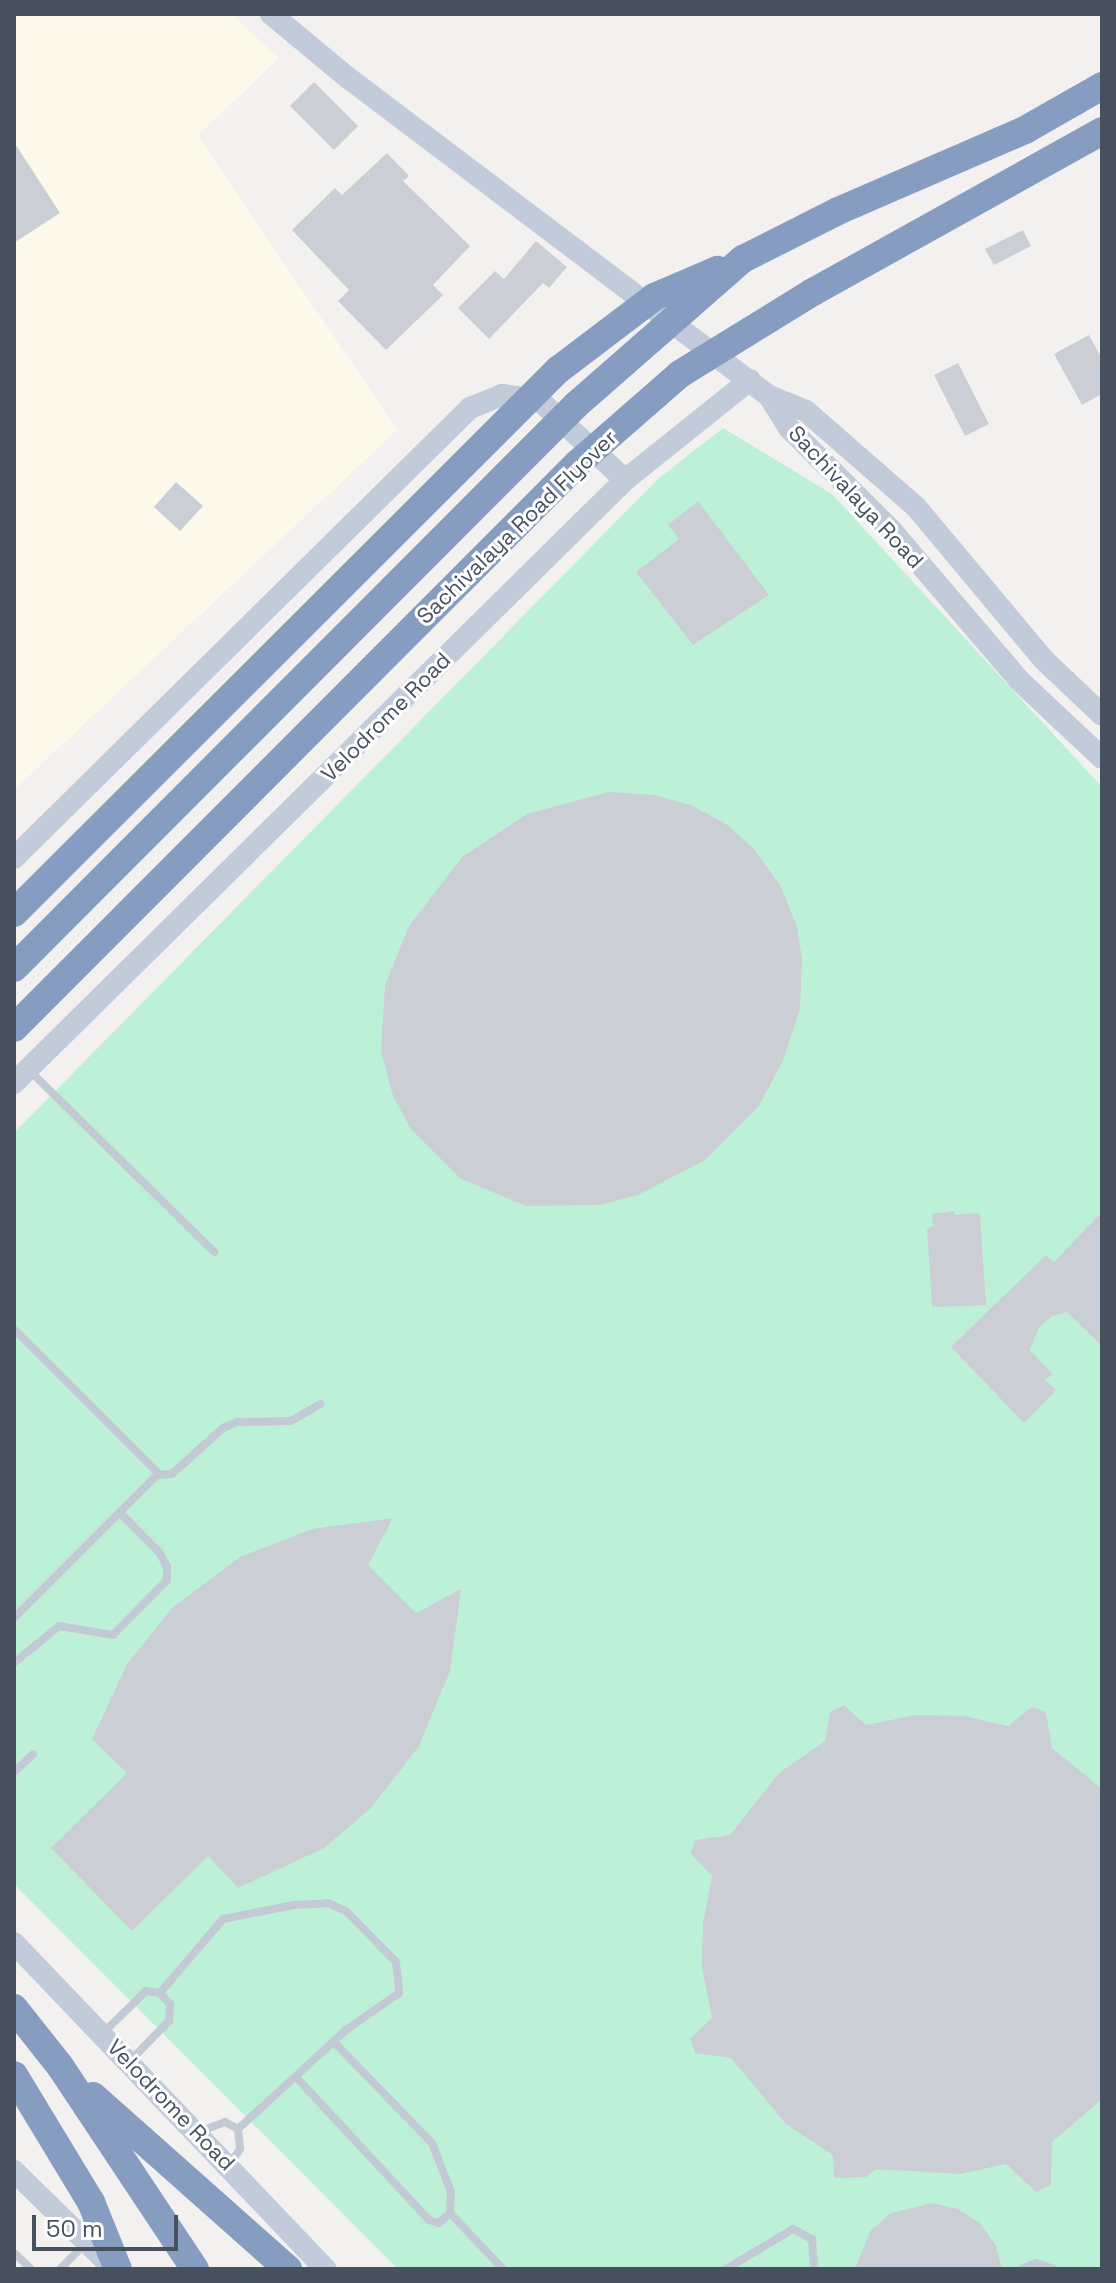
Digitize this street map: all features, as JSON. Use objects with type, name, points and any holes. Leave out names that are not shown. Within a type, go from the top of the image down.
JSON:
[{"type":"highway","name":"Sachivalaya Road Flyover","points":[[14,968],[576,405],[743,259],[838,211],[1025,130],[1102,86]]},
{"type":"highway","name":"Sachivalaya Road Flyover","points":[[14,1028],[578,463],[680,374],[813,292],[1102,131]]},
{"type":"highway","points":[[14,913],[558,370],[654,297],[743,259]]},
{"type":"highway","points":[[14,2008],[60,2066],[195,2269]]},
{"type":"highway","points":[[60,2066],[288,2269]]},
{"type":"highway","points":[[14,2075],[91,2202],[116,2269]]},
{"type":"street","points":[[271,14],[650,310],[769,396]]},
{"type":"street","name":"Velodrome Road","points":[[21,1076],[625,480],[750,380]]},
{"type":"street","points":[[14,858],[470,408],[502,395],[539,400],[625,480]]},
{"type":"street","name":"Sachivalaya Road","points":[[769,396],[806,411],[916,507],[1069,686],[1102,715]]},
{"type":"street","name":"Sachivalaya Road","points":[[769,396],[790,429],[891,530],[1047,708],[1102,758]]},
{"type":"street","points":[[1047,708],[1069,686]]},
{"type":"street","name":"Velodrome Road","points":[[14,1943],[326,2269]]},
{"type":"street","points":[[14,2171],[116,2269]]},
{"type":"lane","points":[[21,1076],[214,1252]]},
{"type":"lane","points":[[14,1329],[158,1474],[172,1474],[223,1428],[237,1422],[291,1421],[320,1404]]},
{"type":"lane","points":[[14,1618],[158,1474]]},
{"type":"lane","points":[[14,1663],[59,1626],[113,1635],[167,1580],[167,1567],[159,1552],[120,1513]]},
{"type":"lane","points":[[14,1772],[33,1754]]},
{"type":"lane","points":[[102,2034],[138,1995],[160,1993],[223,1919],[239,1912],[328,1903],[362,1923],[396,1962],[400,1977],[399,1993],[333,2041],[238,2129]]},
{"type":"lane","points":[[129,2062],[169,2021],[170,2004],[160,1993]]},
{"type":"lane","points":[[333,2041],[432,2143],[449,2182],[450,2213],[503,2269]]},
{"type":"lane","points":[[296,2077],[429,2220],[439,2223],[450,2213]]},
{"type":"lane","points":[[197,2132],[225,2122],[238,2129]]},
{"type":"lane","points":[[229,2166],[240,2149],[238,2129]]},
{"type":"lane","points":[[726,2269],[793,2229],[812,2239],[814,2269]]},
{"type":"lane","points":[[60,2269],[87,2242]]},
{"type":"lane","points":[[14,2253],[31,2269]]},
{"type":"lane","points":[[1022,2269],[1036,2263],[1053,2269]]},
{"type":"shaded area","points":[[14,14],[232,14],[278,58],[198,136],[397,430],[14,790]]},
{"type":"green space","points":[[723,428],[832,494],[1102,787],[1102,2269],[398,2269],[14,1884],[14,1133],[659,478]]},
{"type":"building","points":[[314,82],[358,126],[334,150],[290,106]]},
{"type":"building","points":[[14,142],[60,213],[14,243]]},
{"type":"building","points":[[387,153],[409,176],[403,181],[470,246],[433,285],[443,295],[386,350],[338,301],[349,290],[292,230],[335,188],[342,195]]},
{"type":"building","points":[[1023,230],[1031,246],[994,265],[985,249]]},
{"type":"building","points":[[536,241],[567,267],[549,288],[543,283],[489,339],[458,308],[495,271],[504,279]]},
{"type":"building","points":[[1089,335],[1102,359],[1102,394],[1082,405],[1054,354]]},
{"type":"building","points":[[958,363],[989,424],[965,436],[934,375]]},
{"type":"building","points":[[176,482],[203,506],[180,531],[154,507]]},
{"type":"building","points":[[698,501],[769,595],[693,645],[636,572],[679,539],[668,525]]},
{"type":"building","points":[[609,792],[654,795],[691,805],[726,824],[753,848],[780,885],[797,927],[802,959],[800,1009],[783,1061],[758,1107],[705,1160],[638,1195],[600,1205],[526,1206],[461,1179],[410,1128],[393,1096],[381,1052],[385,985],[409,926],[462,857],[527,814]]},
{"type":"building","points":[[954,1211],[955,1215],[980,1213],[986,1305],[932,1307],[927,1229],[933,1226],[932,1214]]},
{"type":"building","points":[[1102,1212],[1102,1346],[1067,1312],[1052,1316],[1039,1327],[1030,1350],[1052,1374],[1045,1380],[1056,1390],[1024,1423],[951,1347],[1046,1255],[1054,1262]]},
{"type":"building","points":[[393,1518],[368,1565],[416,1613],[461,1589],[450,1671],[419,1746],[371,1808],[324,1848],[238,1888],[208,1856],[132,1931],[51,1848],[127,1773],[92,1739],[127,1664],[173,1607],[240,1557],[312,1529]]},
{"type":"building","points":[[844,1705],[866,1725],[916,1715],[964,1716],[1008,1726],[1032,1707],[1046,1712],[1052,1748],[1102,1789],[1102,2099],[1052,2142],[1051,2185],[1036,2192],[1006,2164],[960,2174],[876,2169],[866,2177],[834,2178],[833,2155],[786,2124],[731,2058],[695,2053],[690,2039],[712,2018],[702,1968],[703,1923],[712,1876],[690,1853],[696,1840],[730,1835],[779,1773],[825,1741],[830,1712]]},
{"type":"building","points":[[932,2203],[958,2209],[980,2223],[996,2246],[1002,2269],[855,2269],[871,2230],[891,2213]]}]
